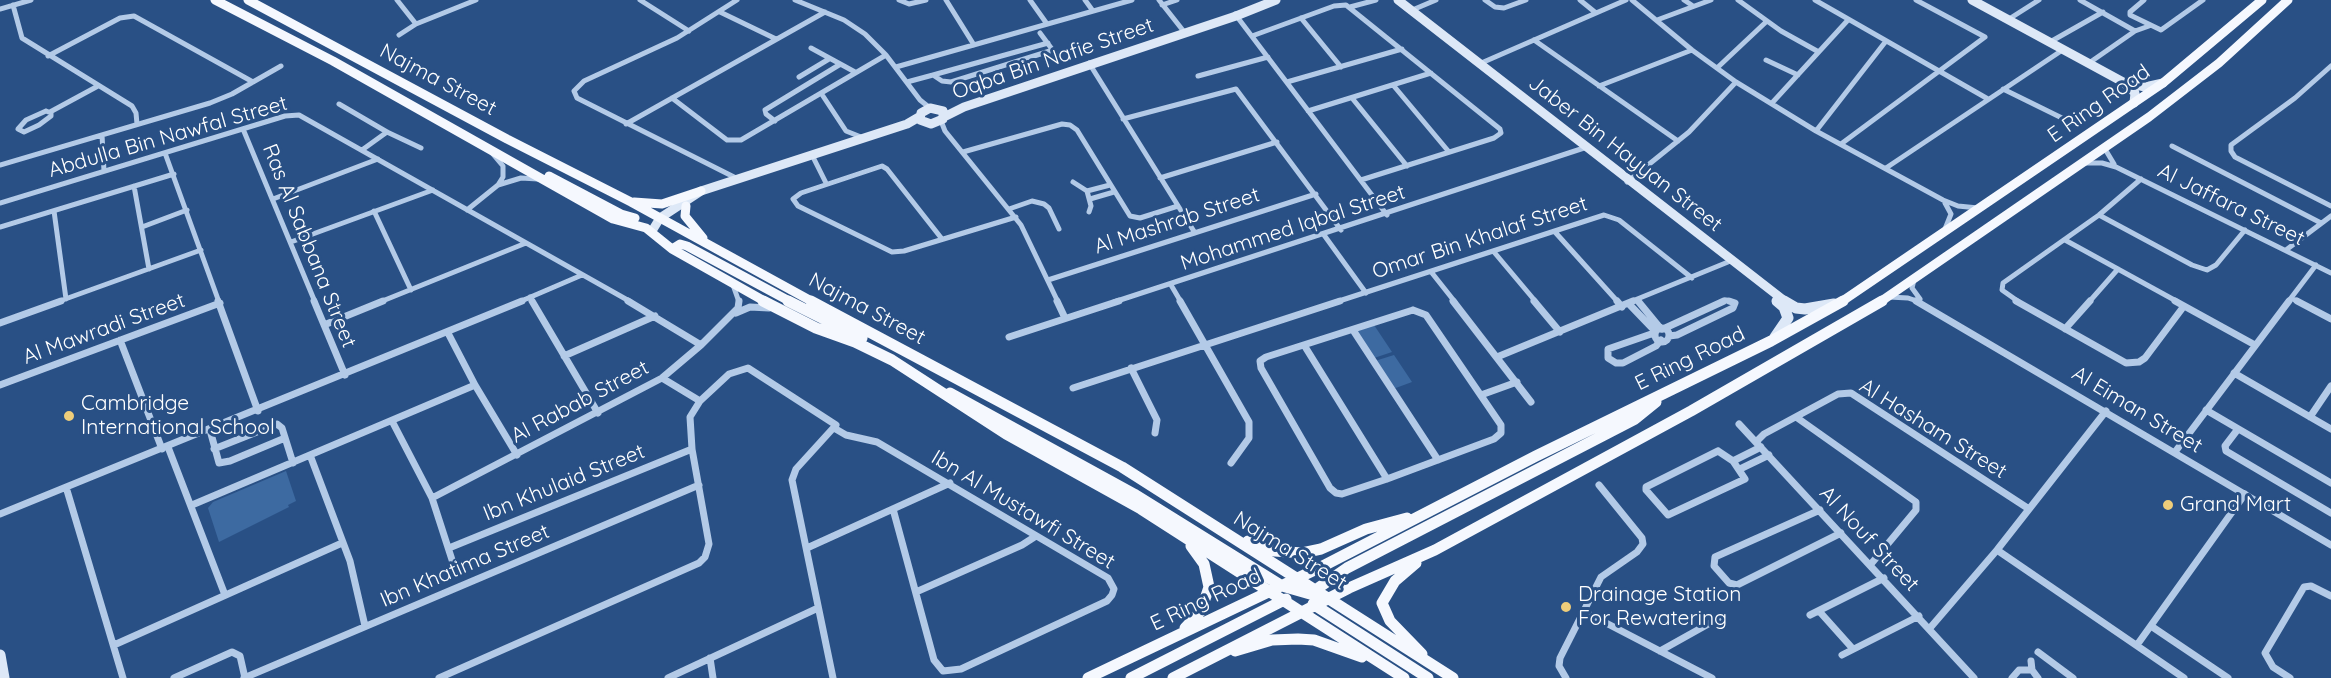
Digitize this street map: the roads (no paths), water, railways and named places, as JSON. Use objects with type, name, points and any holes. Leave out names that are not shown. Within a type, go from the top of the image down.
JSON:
[{"type":"main road","name":"Najma Street","points":[[215,0],[333,61],[613,219],[658,224],[712,247],[900,350],[1122,467],[1231,536],[1289,591],[1302,613],[1404,678]]},
{"type":"main road","name":"Najma Street","points":[[248,0],[507,139],[633,203],[658,224],[672,249],[816,328],[862,345],[934,386],[976,416],[1103,486],[1268,592],[1289,591],[1312,597],[1430,672],[1452,678]]},
{"type":"main road","name":"E Ring Road","points":[[1131,678],[1422,514],[1771,341],[1840,303],[2163,83],[2262,0]]},
{"type":"main road","name":"E Ring Road","points":[[1173,678],[1302,613],[1312,597],[1330,599],[1349,588],[1435,550],[1691,411],[1889,297],[2105,149],[2219,63],[2288,0]]},
{"type":"main road","points":[[471,140],[479,140],[621,214],[658,224]]},
{"type":"main road","points":[[580,193],[589,193],[624,211],[634,209],[633,203],[662,204],[701,191]]},
{"type":"main road","points":[[686,206],[684,209],[687,219],[712,247]]},
{"type":"main road","points":[[672,249],[680,244],[687,246],[760,287],[854,334],[900,350]]},
{"type":"main road","points":[[934,386],[971,402],[1134,494],[1289,591],[1312,597],[1347,568],[1626,424],[1670,391]]},
{"type":"main road","points":[[1231,536],[1275,551],[1302,553],[1328,547],[1376,525],[1422,514]]},
{"type":"main road","points":[[1181,632],[1201,610],[1209,587],[1204,564],[1185,539]]},
{"type":"main road","points":[[1430,672],[1390,621],[1382,603],[1385,594],[1401,575],[1435,550]]},
{"type":"main road","name":"E Ring Road","points":[[1088,678],[1268,592]]},
{"type":"main road","name":"Najma Street","points":[[1330,599],[1430,672]]},
{"type":"main road","points":[[1209,658],[1272,640],[1298,639],[1314,640],[1378,662]]},
{"type":"street","points":[[0,9],[31,0]]},
{"type":"street","points":[[397,0],[416,24]]},
{"type":"street","points":[[399,35],[416,24],[476,0]]},
{"type":"street","points":[[640,0],[690,31]]},
{"type":"street","points":[[737,0],[690,31],[584,81],[574,91],[577,98],[721,172],[739,178]]},
{"type":"street","points":[[798,0],[854,26],[886,55],[1016,217],[1065,318]]},
{"type":"street","points":[[899,0],[909,4],[926,0]]},
{"type":"street","points":[[946,0],[974,45]]},
{"type":"street","points":[[1030,0],[1047,24]]},
{"type":"street","points":[[1085,0],[1094,11]]},
{"type":"street","points":[[896,67],[1132,0]]},
{"type":"street","points":[[1159,0],[1184,31]]},
{"type":"street","points":[[1162,5],[1177,0]]},
{"type":"street","name":"Oqba Bin Nafie Street","points":[[1235,14],[1263,0]]},
{"type":"street","name":"Oqba Bin Nafie Street","points":[[658,224],[686,199],[717,185],[964,107],[1276,0]]},
{"type":"street","points":[[1252,36],[1338,5],[1350,7],[1376,0]]},
{"type":"street","name":"Jaber Bin Hayyan Street","points":[[1391,0],[1409,11],[1585,148],[1784,307],[1788,318],[1786,324],[1771,341]]},
{"type":"street","name":"Jaber Bin Hayyan Street","points":[[1398,0],[1409,11]]},
{"type":"street","points":[[1409,11],[1436,0]]},
{"type":"street","points":[[1485,0],[1495,7],[1504,8],[1526,0]]},
{"type":"street","points":[[1580,0],[1596,13]]},
{"type":"street","points":[[1477,64],[1626,0]]},
{"type":"street","points":[[1632,0],[1692,50],[1736,82],[1816,131],[1942,201],[1966,208],[1982,208]]},
{"type":"street","points":[[1684,0],[1693,6]]},
{"type":"street","points":[[1657,20],[1711,0]]},
{"type":"street","points":[[1738,0],[1767,21],[1818,51]]},
{"type":"street","points":[[1815,0],[1988,99]]},
{"type":"street","points":[[1840,144],[1985,37],[1916,0]]},
{"type":"street","points":[[1972,0],[2124,82],[2134,91],[2134,103]]},
{"type":"street","points":[[2009,19],[2039,0]]},
{"type":"street","points":[[2080,0],[2134,30],[2149,26]]},
{"type":"street","points":[[2144,0],[2129,13],[2149,26],[2166,29],[2203,0]]},
{"type":"street","points":[[13,5],[22,38],[132,106],[136,113],[137,124]]},
{"type":"street","points":[[1350,7],[1496,125],[1501,133],[1494,138],[1361,180]]},
{"type":"street","points":[[720,12],[776,39]]},
{"type":"street","points":[[627,124],[825,12]]},
{"type":"street","points":[[2050,42],[2103,12]]},
{"type":"street","points":[[1235,14],[1387,215]]},
{"type":"street","points":[[48,56],[120,18],[134,16],[253,82]]},
{"type":"street","points":[[1301,18],[1341,67]]},
{"type":"street","points":[[1772,103],[1848,20]]},
{"type":"street","points":[[1717,68],[1767,21]]},
{"type":"street","points":[[2089,63],[2134,30],[2141,22]]},
{"type":"street","points":[[1040,33],[1060,60]]},
{"type":"street","points":[[1534,40],[1678,141]]},
{"type":"street","points":[[1816,131],[1886,41]]},
{"type":"street","points":[[908,82],[1048,43]]},
{"type":"street","points":[[811,48],[855,72]]},
{"type":"street","points":[[1287,82],[1402,49]]},
{"type":"street","points":[[933,75],[942,81],[951,82],[1053,50]]},
{"type":"street","points":[[1599,87],[1692,50]]},
{"type":"street","points":[[1886,168],[2064,50]]},
{"type":"street","points":[[672,98],[727,140],[748,138],[886,55]]},
{"type":"street","points":[[1198,76],[1268,57]]},
{"type":"street","points":[[800,77],[829,59]]},
{"type":"street","points":[[1766,60],[1798,75]]},
{"type":"street","points":[[1090,63],[1195,233]]},
{"type":"street","points":[[775,121],[766,114],[765,110],[839,64]]},
{"type":"street","points":[[0,165],[210,103],[281,66]]},
{"type":"street","points":[[2331,66],[2295,98],[2231,145],[2231,151],[2235,157],[2331,206]]},
{"type":"street","points":[[1308,111],[1431,73]]},
{"type":"street","points":[[1628,182],[1678,141],[1736,82]]},
{"type":"street","points":[[2124,82],[2145,87],[2163,83]]},
{"type":"street","points":[[1393,85],[1449,152]]},
{"type":"street","points":[[50,112],[50,117],[35,128],[24,132],[18,129],[26,120],[43,112],[50,112],[98,86]]},
{"type":"street","points":[[1123,119],[1236,89],[1341,230]]},
{"type":"street","points":[[2001,90],[2064,119]]},
{"type":"street","points":[[821,93],[846,131],[865,138]]},
{"type":"street","points":[[1352,98],[1407,166]]},
{"type":"street","points":[[339,104],[387,132],[421,148]]},
{"type":"street","name":"Abdulla Bin Nawfal Street","points":[[0,203],[290,115],[299,115],[582,274],[701,345]]},
{"type":"street","name":"Oqba Bin Nafie Street","points":[[658,224],[716,190],[914,125],[933,116]]},
{"type":"street","points":[[963,152],[1062,124],[1070,125],[1077,130],[1126,213],[1134,218],[1178,206]]},
{"type":"street","name":"Ras Al Sabbana Street","points":[[243,129],[345,375]]},
{"type":"street","points":[[840,146],[845,139],[846,131]]},
{"type":"street","points":[[362,150],[387,132]]},
{"type":"street","points":[[102,135],[104,171]]},
{"type":"street","points":[[1160,178],[1277,142]]},
{"type":"street","points":[[2172,146],[2321,223]]},
{"type":"street","name":"Mohammed Iqbal Street","points":[[1009,337],[1387,215],[1585,148]]},
{"type":"street","points":[[2105,149],[2116,167]]},
{"type":"street","points":[[467,210],[498,185],[503,177],[504,170],[489,150]]},
{"type":"street","points":[[165,153],[258,411]]},
{"type":"street","points":[[273,199],[378,159]]},
{"type":"street","points":[[814,159],[826,183]]},
{"type":"street","name":"Al Jaffara Street","points":[[2083,163],[2095,162],[2116,167],[2331,273]]},
{"type":"street","points":[[942,240],[887,169],[882,166],[826,183],[796,195],[793,199],[795,203],[887,251],[898,252],[942,240],[1016,217]]},
{"type":"street","points":[[717,185],[721,172]]},
{"type":"street","points":[[0,227],[174,174]]},
{"type":"street","points":[[498,185],[521,178],[545,179]]},
{"type":"street","points":[[2141,179],[2099,215],[2001,286],[2011,298],[2118,360],[2134,363],[2145,358],[2184,306]]},
{"type":"street","points":[[1073,182],[1087,191],[1090,199],[1089,212]]},
{"type":"street","name":"Jaber Bin Hayyan Street","points":[[1628,182],[1790,305],[1805,309],[1840,303]]},
{"type":"street","points":[[1087,191],[1110,185]]},
{"type":"street","points":[[134,186],[149,268]]},
{"type":"street","points":[[291,242],[433,190]]},
{"type":"street","points":[[1090,199],[1114,192]]},
{"type":"street","name":"Al Mashrab Street","points":[[1048,280],[1316,194]]},
{"type":"street","points":[[1009,209],[1032,201],[1044,204],[1049,208],[1059,229]]},
{"type":"street","points":[[1942,201],[1951,214],[1942,235]]},
{"type":"street","points":[[142,227],[187,210]]},
{"type":"street","points":[[54,211],[66,299]]},
{"type":"street","points":[[374,212],[411,290]]},
{"type":"street","points":[[2099,215],[2192,266],[2207,270],[2216,265],[2245,230]]},
{"type":"street","points":[[2286,250],[2331,216]]},
{"type":"street","name":"Omar Bin Khalaf Street","points":[[1073,388],[1599,217],[1614,217],[1692,278]]},
{"type":"street","points":[[1556,232],[1622,308]]},
{"type":"street","name":"Omar Bin Khalaf Street","points":[[1324,235],[1366,293]]},
{"type":"street","points":[[2065,240],[2255,345]]},
{"type":"street","points":[[324,325],[526,243]]},
{"type":"street","points":[[0,323],[201,250]]},
{"type":"street","points":[[1494,252],[1560,332]]},
{"type":"street","points":[[1497,357],[1622,308],[1728,262]]},
{"type":"street","points":[[2175,452],[2316,265]]},
{"type":"street","points":[[2065,329],[2118,269]]},
{"type":"street","points":[[1432,273],[1531,402]]},
{"type":"street","points":[[0,514],[448,333],[582,274]]},
{"type":"street","points":[[1915,278],[1912,288],[1925,304]]},
{"type":"street","points":[[730,317],[740,302],[731,282]]},
{"type":"street","points":[[1171,285],[1250,428],[1249,438],[1231,463]]},
{"type":"street","points":[[530,297],[598,413]]},
{"type":"street","name":"Al Eiman Street","points":[[1889,297],[1908,298],[1925,304],[2331,545]]},
{"type":"street","points":[[2291,298],[2331,319]]},
{"type":"street","points":[[1729,299],[1735,303],[1733,308],[1677,335],[1670,336],[1623,363],[1616,363],[1608,357],[1608,349],[1658,330],[1724,300],[1729,299]]},
{"type":"street","points":[[1638,301],[1658,330],[1661,340]]},
{"type":"street","name":"Al Mawradi Street","points":[[0,385],[220,303]]},
{"type":"street","points":[[1629,304],[1658,330],[1670,336]]},
{"type":"street","name":"Al Rabab Street","points":[[432,498],[662,378],[730,317],[755,306],[780,309]]},
{"type":"street","points":[[1413,310],[1422,312],[1501,425],[1502,433],[1494,439],[1387,479],[1342,494],[1336,493],[1330,488],[1260,362],[1266,357],[1353,330],[1413,310]]},
{"type":"street","points":[[564,356],[655,316]]},
{"type":"street","points":[[1353,330],[1438,460]]},
{"type":"street","points":[[448,333],[475,385],[517,454]]},
{"type":"street","points":[[120,340],[165,448],[192,505],[225,595]]},
{"type":"street","points":[[1304,345],[1387,479]]},
{"type":"street","name":"Ibn Al Mustawfi Street","points":[[700,401],[729,374],[748,368],[836,425],[834,428],[846,435],[877,442],[950,483],[1108,578],[1114,589],[1107,601],[961,669],[943,670],[934,660],[916,592]]},
{"type":"street","points":[[1131,368],[1157,420],[1158,428],[1155,433]]},
{"type":"street","points":[[2234,373],[2331,429]]},
{"type":"street","points":[[439,678],[699,563],[708,551],[709,544],[692,449],[690,417],[700,401],[662,378]]},
{"type":"street","points":[[1481,395],[1517,382]]},
{"type":"street","points":[[192,505],[475,385]]},
{"type":"street","points":[[2310,417],[2331,386]]},
{"type":"street","name":"Al Hasham Street","points":[[1733,461],[1758,445],[1764,434],[1838,394],[1846,393],[1856,395],[2029,509]]},
{"type":"street","points":[[2206,410],[2331,483]]},
{"type":"street","points":[[1930,628],[1997,550],[2106,411]]},
{"type":"street","points":[[1796,417],[1916,502],[1916,510],[1871,564]]},
{"type":"street","points":[[392,421],[432,498],[454,566]]},
{"type":"street","name":"Al Nouf Street","points":[[1739,424],[1884,578],[1974,678]]},
{"type":"street","points":[[214,449],[273,425],[280,425],[293,463]]},
{"type":"street","points":[[833,678],[792,485],[793,474],[834,428]]},
{"type":"street","points":[[2238,429],[2224,446],[2226,451],[2331,513]]},
{"type":"street","points":[[210,430],[216,461],[224,463],[285,438]]},
{"type":"street","name":"Ibn Khulaid Street","points":[[449,548],[692,449]]},
{"type":"street","points":[[1718,451],[1733,461],[1745,480],[1668,515],[1645,488],[1718,451]]},
{"type":"street","points":[[309,455],[353,570],[365,626]]},
{"type":"street","points":[[1740,469],[1769,455]]},
{"type":"street","points":[[807,548],[950,483]]},
{"type":"street","name":"Ibn Khatima Street","points":[[245,678],[699,485]]},
{"type":"street","points":[[1566,678],[1560,670],[1559,662],[1583,611],[1605,573],[1637,552],[1643,544],[1642,538],[1599,485]]},
{"type":"street","points":[[66,487],[123,678]]},
{"type":"street","points":[[2137,645],[2245,494]]},
{"type":"street","points":[[893,509],[916,592],[1022,545],[1036,536]]},
{"type":"street","points":[[1820,510],[1715,557],[1714,566],[1729,583],[1737,585],[1841,533]]},
{"type":"street","points":[[114,645],[342,543]]},
{"type":"street","points":[[1997,550],[2184,678]]},
{"type":"street","points":[[1810,615],[1884,578]]},
{"type":"street","points":[[2290,678],[2273,667],[2265,653],[2304,587],[2311,586],[2331,596]]},
{"type":"street","points":[[668,678],[818,608]]},
{"type":"street","points":[[1583,611],[1712,678]]},
{"type":"street","points":[[1819,611],[1853,649]]},
{"type":"street","points":[[1842,655],[1919,616]]},
{"type":"street","points":[[1660,651],[1719,618]]},
{"type":"street","points":[[2151,626],[2228,678]]},
{"type":"street","points":[[174,678],[232,652],[240,656],[245,678]]},
{"type":"street","points":[[2038,652],[2073,678]]},
{"type":"street","points":[[0,655],[4,678]]},
{"type":"street","points":[[710,658],[712,678]]},
{"type":"street","points":[[2031,661],[2032,670],[2038,678]]},
{"type":"street","points":[[2012,678],[2019,670],[2032,670]]},
{"type":"place","name":"Cambridge International School","points":[[69,416]]},
{"type":"place","name":"Grand Mart","points":[[2168,505]]},
{"type":"place","name":"Drainage Station For Rewatering","points":[[1566,607]]}]
